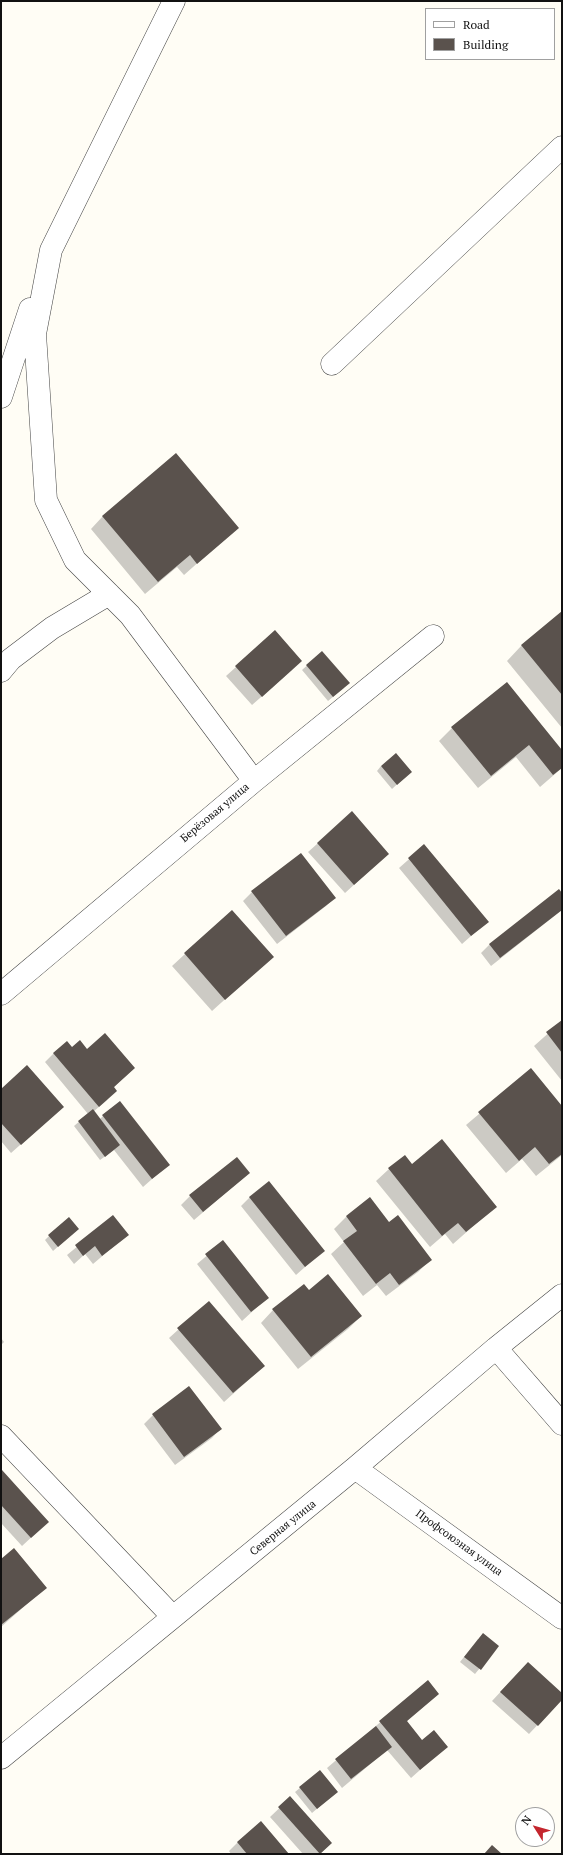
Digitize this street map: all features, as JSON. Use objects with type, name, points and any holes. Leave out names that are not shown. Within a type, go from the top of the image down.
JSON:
[{"type":"street","points":[[1,397],[18,341],[51,250],[174,1]]},
{"type":"street","points":[[332,364],[562,147]]},
{"type":"street","points":[[51,250],[35,334],[46,500],[76,560],[130,616],[254,781]]},
{"type":"street","points":[[1,671],[11,659],[52,628],[109,594]]},
{"type":"street","name":"Берёзовая улица","points":[[1,994],[254,781],[433,636]]},
{"type":"street","name":"Северная улица","points":[[1,1758],[355,1468],[496,1348],[562,1295]]},
{"type":"street","points":[[496,1348],[562,1424]]},
{"type":"street","points":[[1,1436],[173,1617]]},
{"type":"street","name":"Профсоюзная улица","points":[[355,1468],[562,1618]]},
{"type":"building","points":[[176,453],[239,528],[197,564],[190,555],[158,582],[102,516]]},
{"type":"building","points":[[562,611],[562,695],[521,645]]},
{"type":"building","points":[[275,630],[302,661],[262,697],[235,666]]},
{"type":"building","points":[[322,651],[350,683],[333,697],[306,665]]},
{"type":"building","points":[[507,682],[562,750],[562,768],[553,775],[529,745],[491,776],[451,727]]},
{"type":"building","points":[[396,753],[412,772],[397,785],[381,766]]},
{"type":"building","points":[[352,811],[389,854],[354,885],[317,843]]},
{"type":"building","points":[[424,844],[489,922],[471,936],[408,858]]},
{"type":"building","points":[[301,853],[336,898],[286,936],[251,891]]},
{"type":"building","points":[[559,889],[562,893],[562,910],[500,958],[489,944]]},
{"type":"building","points":[[232,910],[274,957],[225,1000],[184,953]]},
{"type":"building","points":[[562,1020],[562,1053],[546,1032]]},
{"type":"building","points":[[105,1033],[135,1068],[114,1087],[117,1091],[99,1107],[53,1053],[67,1041],[72,1047],[80,1040],[87,1049]]},
{"type":"building","points":[[27,1065],[64,1107],[21,1145],[1,1123],[1,1089]]},
{"type":"building","points":[[531,1068],[562,1106],[562,1154],[549,1164],[535,1147],[519,1161],[478,1112]]},
{"type":"building","points":[[120,1101],[170,1165],[152,1179],[102,1115]]},
{"type":"building","points":[[93,1109],[120,1145],[105,1157],[78,1121]]},
{"type":"building","points":[[442,1139],[497,1207],[466,1232],[458,1223],[442,1236],[388,1168],[405,1155],[412,1164]]},
{"type":"building","points":[[237,1157],[250,1173],[203,1212],[189,1195]]},
{"type":"building","points":[[269,1181],[325,1251],[305,1267],[249,1197]]},
{"type":"building","points":[[370,1197],[389,1222],[398,1215],[432,1260],[399,1285],[390,1273],[376,1284],[343,1241],[357,1231],[346,1216]]},
{"type":"building","points":[[113,1215],[129,1235],[102,1256],[95,1246],[83,1256],[75,1245]]},
{"type":"building","points":[[69,1217],[79,1229],[58,1247],[48,1235]]},
{"type":"building","points":[[223,1240],[269,1298],[251,1312],[205,1254]]},
{"type":"building","points":[[328,1274],[362,1316],[311,1357],[272,1309],[304,1284],[309,1290]]},
{"type":"building","points":[[209,1301],[265,1366],[233,1393],[177,1328]]},
{"type":"building","points":[[189,1386],[222,1429],[184,1457],[152,1414]]},
{"type":"building","points":[[2,1470],[49,1522],[31,1538],[1,1505]]},
{"type":"building","points":[[14,1548],[47,1588],[1,1625],[1,1559]]},
{"type":"building","points":[[483,1633],[499,1646],[481,1670],[464,1657]]},
{"type":"building","points":[[528,1662],[562,1693],[562,1700],[538,1726],[500,1692]]},
{"type":"building","points":[[428,1680],[439,1694],[407,1721],[422,1740],[434,1730],[448,1747],[420,1770],[379,1721]]},
{"type":"building","points":[[376,1726],[392,1747],[351,1779],[335,1759]]},
{"type":"building","points":[[320,1770],[338,1792],[317,1809],[299,1787]]},
{"type":"building","points":[[290,1796],[332,1843],[320,1854],[278,1807]]},
{"type":"building","points":[[261,1821],[289,1854],[247,1854],[237,1842]]},
{"type":"building","points":[[492,1845],[502,1854],[484,1854]]}]
